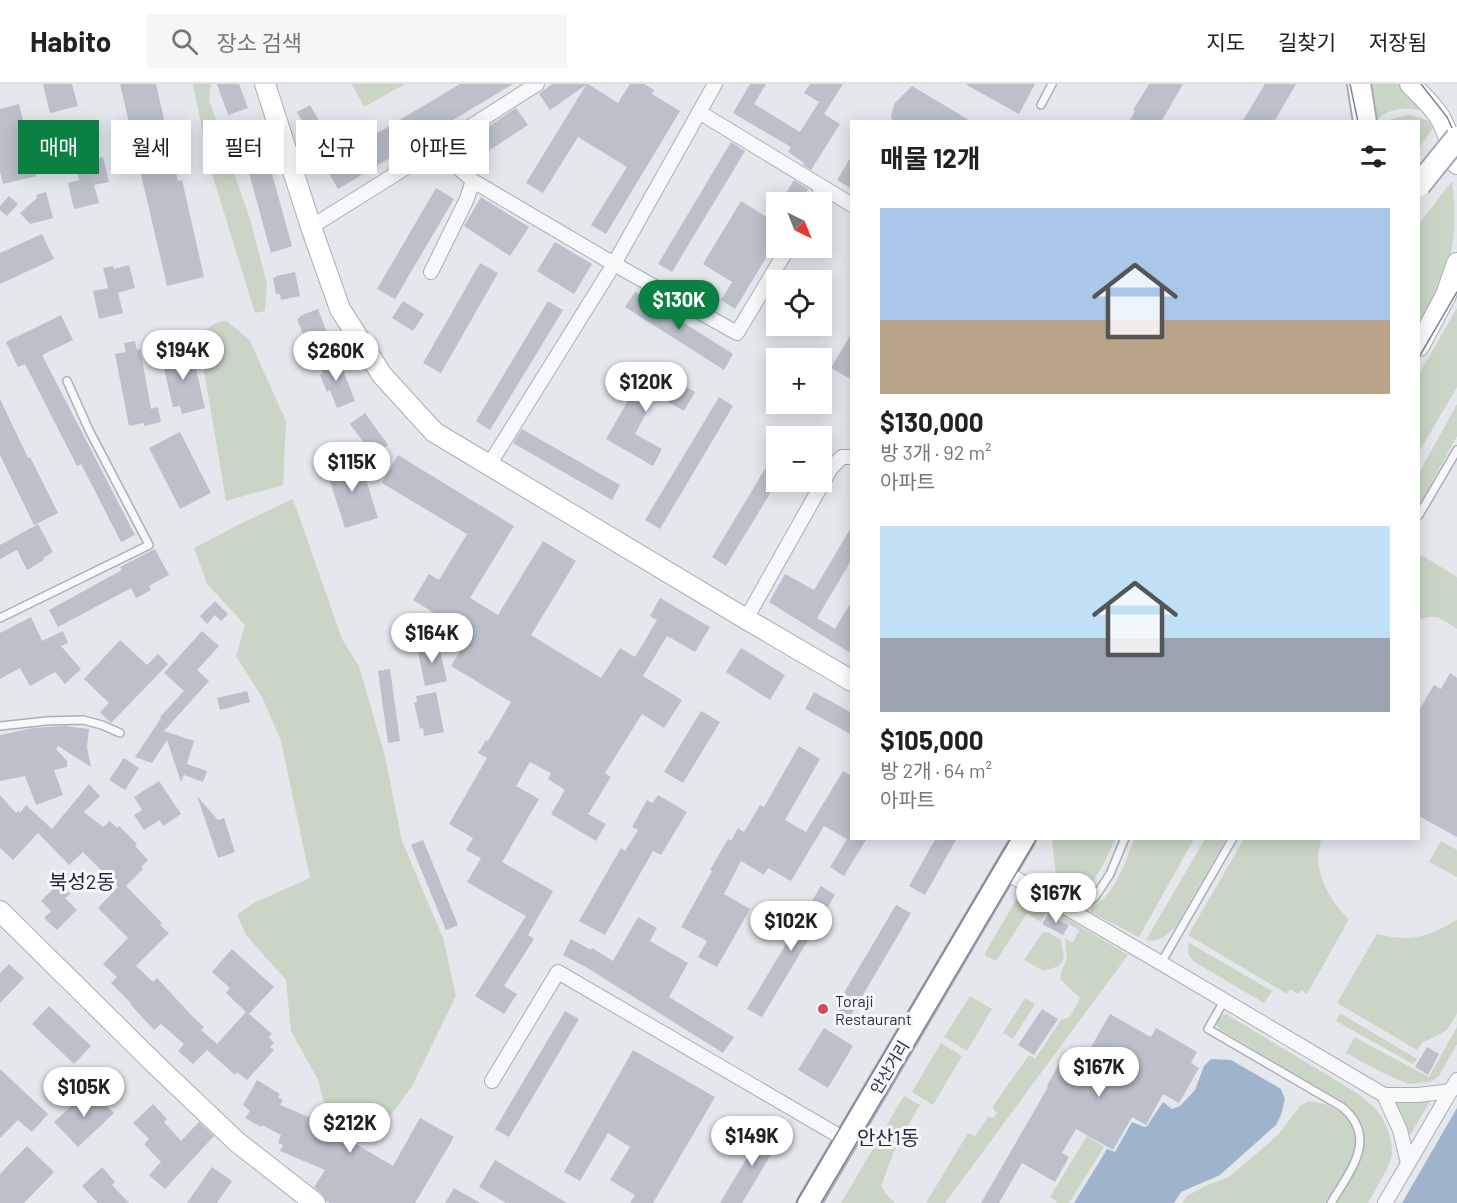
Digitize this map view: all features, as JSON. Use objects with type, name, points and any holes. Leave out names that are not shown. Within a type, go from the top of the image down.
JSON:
[{"type":"main road","points":[[1359,84],[1365,120]]},
{"type":"main road","points":[[1420,184],[1457,138]]},
{"type":"main road","name":"안산거리","points":[[809,1203],[1023,840]]},
{"type":"street","points":[[265,84],[310,227],[340,309],[382,375],[434,432],[850,680]]},
{"type":"street","points":[[481,120],[537,84]]},
{"type":"street","points":[[489,465],[614,264],[715,84]]},
{"type":"street","points":[[1410,84],[1438,115],[1446,130],[1457,164]]},
{"type":"street","points":[[699,112],[850,204]]},
{"type":"street","points":[[310,227],[395,174]]},
{"type":"street","points":[[466,174],[614,264],[737,333],[782,258]]},
{"type":"street","points":[[430,272],[466,201],[473,180]]},
{"type":"street","points":[[821,192],[823,188]]},
{"type":"street","points":[[1420,344],[1446,295],[1457,263]]},
{"type":"street","points":[[746,619],[831,468],[842,457],[850,457]]},
{"type":"street","points":[[1005,872],[1384,1095],[1418,1095],[1454,1085]]},
{"type":"street","points":[[0,911],[237,1142],[315,1203]]},
{"type":"street","points":[[492,1081],[558,972],[846,1140]]},
{"type":"street","points":[[1385,1203],[1454,1085]]},
{"type":"street","points":[[1384,1095],[1400,1130],[1408,1163]]},
{"type":"lane","points":[[1041,105],[1052,84]]},
{"type":"lane","points":[[0,618],[149,544],[89,430],[67,381]]},
{"type":"lane","points":[[1420,513],[1457,450]]},
{"type":"lane","points":[[0,726],[83,720],[120,733]]},
{"type":"lane","points":[[1074,913],[1095,897],[1110,874],[1124,840]]},
{"type":"lane","points":[[1161,963],[1232,840]]},
{"type":"lane","points":[[1224,1000],[1208,1029],[1350,1113],[1358,1129],[1360,1149],[1331,1203]]},
{"type":"green space","points":[[193,84],[211,84],[209,100],[216,120],[203,120],[203,134]]},
{"type":"green space","points":[[352,84],[405,84],[364,107]]},
{"type":"green space","points":[[1361,84],[1401,84],[1421,108],[1395,110],[1375,120]]},
{"type":"green space","points":[[1409,115],[1419,117],[1431,125],[1433,128],[1420,147],[1420,120],[1390,120]]},
{"type":"green space","points":[[212,174],[234,174],[250,219],[267,284],[265,311],[255,313]]},
{"type":"green space","points":[[1452,181],[1454,221],[1449,262],[1439,294],[1420,328],[1420,223]]},
{"type":"green space","points":[[1457,308],[1457,387],[1420,450],[1420,372]]},
{"type":"green space","points":[[226,321],[249,339],[286,421],[283,485],[226,501],[198,335],[216,323]]},
{"type":"green space","points":[[1457,404],[1457,436],[1420,504],[1420,471]]},
{"type":"green space","points":[[293,499],[342,639],[359,666],[385,756],[402,841],[443,938],[456,996],[412,1086],[384,1125],[358,1126],[327,1113],[318,1080],[291,1031],[286,980],[246,935],[237,915],[252,904],[310,878],[281,741],[263,699],[236,656],[245,625],[207,584],[194,548]]},
{"type":"green space","points":[[1420,555],[1457,577],[1457,629],[1434,617],[1420,620]]},
{"type":"green space","points":[[1052,840],[1115,840],[1094,879],[1075,898],[1060,891],[1057,884]]},
{"type":"green space","points":[[1134,840],[1193,840],[1139,937],[1090,912],[1092,907],[1100,902],[1113,887]]},
{"type":"green space","points":[[1204,840],[1225,840],[1176,926],[1159,939],[1146,940]]},
{"type":"green space","points":[[1243,840],[1321,841],[1318,856],[1323,882],[1332,899],[1349,919],[1307,994],[1301,990],[1298,994],[1290,989],[1287,994],[1188,935]]},
{"type":"green space","points":[[1441,841],[1457,850],[1457,877],[1429,862]]},
{"type":"green space","points":[[1020,893],[1056,913],[1055,916],[1046,912],[1041,922],[1027,913],[996,961],[984,955]]},
{"type":"green space","points":[[1062,915],[1128,955],[945,1203],[926,1203],[968,1133],[975,1136],[988,1117],[994,1117],[997,1113],[993,1106],[1029,1055],[1035,1059],[1061,1020],[1070,1017],[1080,998],[1060,979],[1067,959],[1065,938],[1073,943],[1079,930],[1060,919]]},
{"type":"green space","points":[[1456,920],[1457,1013],[1447,1030],[1422,1043],[1417,1050],[1337,1003],[1377,934],[1399,938],[1418,937],[1436,931]]},
{"type":"green space","points":[[1043,932],[1061,940],[1064,958],[1059,966],[1044,971],[1024,960]]},
{"type":"green space","points":[[1189,943],[1272,991],[1264,1003],[1193,961],[1188,954]]},
{"type":"green space","points":[[970,996],[992,1009],[967,1051],[944,1037]]},
{"type":"green space","points":[[1025,998],[1035,1004],[1013,1039],[1003,1033]]},
{"type":"green space","points":[[1340,1013],[1417,1059],[1413,1064],[1336,1021]]},
{"type":"green space","points":[[1226,1014],[1357,1093],[1379,1114],[1387,1126],[1392,1153],[1385,1172],[1368,1203],[1336,1203],[1358,1165],[1362,1153],[1364,1141],[1356,1116],[1345,1103],[1219,1029],[1216,1024]]},
{"type":"green space","points":[[1457,1027],[1457,1044],[1439,1076],[1430,1082],[1408,1084],[1346,1053],[1354,1037],[1429,1077]]},
{"type":"green space","points":[[941,1043],[962,1056],[933,1105],[912,1092]]},
{"type":"green space","points":[[904,1096],[920,1105],[897,1144],[881,1186],[895,1203],[841,1203]]},
{"type":"green space","points":[[1398,1100],[1426,1100],[1429,1103],[1411,1134],[1407,1133],[1394,1105]]},
{"type":"green space","points":[[1309,1101],[1325,1104],[1347,1116],[1357,1136],[1353,1158],[1327,1203],[1182,1203],[1187,1196],[1205,1186],[1229,1177],[1278,1135],[1300,1106]]},
{"type":"green space","points":[[1087,1136],[1104,1147],[1069,1203],[1056,1203],[1057,1201],[1050,1197]]},
{"type":"water","points":[[1211,1059],[1231,1060],[1281,1089],[1285,1099],[1276,1125],[1220,1175],[1181,1192],[1174,1203],[1074,1203],[1107,1149],[1115,1152],[1132,1122],[1147,1126],[1163,1102],[1172,1109],[1180,1106],[1195,1090],[1204,1066]]},
{"type":"water","points":[[1457,1108],[1457,1203],[1402,1203]]},
{"type":"building","points":[[43,84],[72,84],[78,106],[50,113]]},
{"type":"building","points":[[120,84],[156,84],[164,120],[128,120]]},
{"type":"building","points":[[217,84],[239,84],[248,108],[228,115]]},
{"type":"building","points":[[460,84],[513,84],[453,120],[400,120]]},
{"type":"building","points":[[552,84],[588,84],[618,103],[630,84],[644,84],[654,90],[652,94],[680,111],[606,234],[591,225],[627,167],[578,137],[543,193],[526,183],[586,85],[550,110],[539,94]]},
{"type":"building","points":[[750,84],[766,84],[754,104],[800,132],[819,102],[804,93],[810,84],[843,84],[824,114],[840,124],[811,170],[788,152],[791,147],[733,113]]},
{"type":"building","points":[[965,84],[1035,84],[1019,114]]},
{"type":"building","points":[[1149,84],[1183,84],[1162,120],[1130,120],[1135,111],[1133,110]]},
{"type":"building","points":[[1265,84],[1296,84],[1275,120],[1243,120]]},
{"type":"building","points":[[912,86],[969,120],[892,120],[895,103]]},
{"type":"building","points":[[19,104],[23,120],[18,120],[18,174],[36,174],[36,176],[3,184],[0,172],[0,109]]},
{"type":"building","points":[[310,105],[319,120],[301,120],[297,112]]},
{"type":"building","points":[[516,108],[528,125],[489,150],[489,126]]},
{"type":"building","points":[[389,126],[389,158],[377,166],[377,133]]},
{"type":"building","points":[[731,142],[745,151],[672,272],[658,264]]},
{"type":"building","points":[[103,157],[109,182],[94,185],[99,203],[74,209],[68,183],[79,180],[78,174],[99,174],[99,158]]},
{"type":"building","points":[[850,158],[850,188],[837,180]]},
{"type":"building","points":[[141,174],[176,174],[178,181],[182,180],[204,277],[167,286]]},
{"type":"building","points":[[249,174],[272,174],[292,246],[271,253]]},
{"type":"building","points":[[329,174],[363,174],[338,189]]},
{"type":"building","points":[[794,180],[808,189],[806,192],[786,192]]},
{"type":"building","points":[[436,188],[454,199],[395,299],[377,289]]},
{"type":"building","points":[[46,192],[53,218],[30,224],[20,213],[37,198],[36,195]]},
{"type":"building","points":[[9,196],[18,204],[7,216],[0,210],[0,206]]},
{"type":"building","points":[[481,197],[529,227],[510,256],[464,226]]},
{"type":"building","points":[[741,201],[766,217],[766,258],[735,309],[721,300],[732,282],[703,264]]},
{"type":"building","points":[[42,234],[54,259],[0,284],[0,253]]},
{"type":"building","points":[[555,242],[592,264],[574,294],[537,271]]},
{"type":"building","points":[[480,263],[498,273],[441,373],[423,363]]},
{"type":"building","points":[[129,265],[135,288],[118,293],[123,313],[99,319],[93,291],[108,288],[103,268],[113,266],[114,269]]},
{"type":"building","points":[[295,272],[300,296],[281,300],[280,294],[276,294],[273,278]]},
{"type":"building","points":[[635,292],[733,354],[724,370],[625,307]]},
{"type":"building","points":[[403,301],[424,314],[413,331],[392,318]]},
{"type":"building","points":[[548,301],[563,310],[490,430],[476,421]]},
{"type":"building","points":[[318,309],[327,333],[309,340],[306,333],[303,334],[297,319]]},
{"type":"building","points":[[61,315],[73,340],[42,355],[135,535],[121,542],[81,464],[77,466],[25,364],[18,367],[6,342]]},
{"type":"building","points":[[850,335],[850,379],[832,369],[832,366]]},
{"type":"building","points":[[135,341],[137,350],[140,349],[151,409],[158,407],[161,422],[144,426],[144,423],[129,426],[115,354],[126,352],[124,343]]},
{"type":"building","points":[[191,347],[205,408],[182,414],[180,406],[173,407],[162,360],[169,358],[168,352]]},
{"type":"building","points":[[337,355],[355,401],[337,408],[330,390],[327,392],[320,375],[323,373],[319,362]]},
{"type":"building","points":[[648,366],[695,392],[684,411],[656,395],[635,434],[662,449],[653,466],[606,439]]},
{"type":"building","points":[[719,397],[733,406],[660,529],[645,520]]},
{"type":"building","points":[[0,399],[58,513],[34,525],[0,455]]},
{"type":"building","points":[[365,413],[388,445],[373,455],[350,424]]},
{"type":"building","points":[[522,429],[620,485],[612,500],[513,443]]},
{"type":"building","points":[[180,432],[211,493],[180,509],[149,448]]},
{"type":"building","points":[[398,455],[514,526],[470,598],[498,615],[543,541],[576,561],[531,635],[601,678],[620,648],[635,657],[657,620],[650,616],[660,598],[710,627],[695,652],[667,636],[643,676],[682,700],[664,728],[642,714],[605,773],[611,777],[588,814],[606,824],[596,841],[551,814],[565,790],[548,779],[551,773],[530,762],[516,786],[539,799],[502,862],[553,891],[528,935],[534,939],[504,986],[517,994],[504,1014],[475,996],[526,916],[467,882],[481,858],[466,850],[473,838],[449,824],[487,758],[478,753],[486,740],[488,741],[511,702],[451,666],[470,635],[413,600],[429,574],[439,580],[467,534],[382,483]]},
{"type":"building","points":[[359,458],[378,518],[345,528],[326,469]]},
{"type":"building","points":[[766,467],[766,492],[771,492],[726,566],[712,557]]},
{"type":"building","points":[[38,524],[53,552],[27,570],[17,550],[0,559],[0,545]]},
{"type":"building","points":[[850,529],[850,562],[817,618],[835,629],[850,603],[850,653],[769,602],[785,574],[814,590]]},
{"type":"building","points":[[155,549],[169,575],[149,586],[151,590],[136,598],[131,588],[58,627],[49,610],[122,570],[120,567]]},
{"type":"building","points":[[215,601],[228,614],[221,621],[215,615],[207,624],[200,616]]},
{"type":"building","points":[[31,617],[42,641],[63,631],[68,643],[61,646],[81,669],[65,684],[55,672],[30,686],[20,668],[0,679],[0,633]]},
{"type":"building","points":[[202,631],[219,646],[197,670],[209,681],[164,731],[194,741],[187,764],[207,771],[203,782],[184,775],[181,782],[167,740],[152,763],[135,757],[160,717],[184,691],[164,673]]},
{"type":"building","points":[[120,640],[147,665],[158,654],[168,664],[111,723],[100,712],[109,703],[84,679]]},
{"type":"building","points":[[438,642],[447,681],[425,686],[418,652],[421,651],[420,646]]},
{"type":"building","points":[[741,648],[785,675],[770,700],[726,672]]},
{"type":"building","points":[[390,669],[400,741],[388,743],[378,671]]},
{"type":"building","points":[[1450,673],[1457,678],[1457,837],[1420,817],[1420,708],[1434,685],[1441,689]]},
{"type":"building","points":[[247,691],[250,702],[220,710],[217,698]]},
{"type":"building","points":[[436,692],[444,732],[424,736],[414,703],[417,702],[416,696]]},
{"type":"building","points":[[814,692],[850,712],[850,734],[805,709]]},
{"type":"building","points":[[701,711],[720,722],[683,783],[664,772]]},
{"type":"building","points":[[65,726],[89,729],[87,747],[91,767],[58,746],[56,749],[67,761],[67,767],[54,770],[63,795],[36,805],[25,776],[0,781],[0,735],[33,728]]},
{"type":"building","points":[[799,746],[820,759],[785,820],[806,832],[843,771],[850,775],[850,840],[866,840],[844,876],[830,867],[847,839],[824,826],[791,881],[768,868],[764,875],[741,861],[724,894],[750,909],[717,967],[698,957],[707,941],[681,927],[728,839],[731,841],[738,828],[744,832],[760,805],[764,807]]},
{"type":"building","points":[[124,758],[139,768],[125,790],[109,780]]},
{"type":"building","points":[[159,781],[181,814],[163,826],[160,820],[144,830],[134,815],[142,810],[134,797]]},
{"type":"building","points":[[89,784],[100,796],[84,812],[103,827],[110,821],[117,828],[119,826],[137,844],[135,846],[148,860],[141,867],[143,869],[126,886],[169,933],[136,966],[153,982],[157,978],[204,1027],[201,1030],[217,1044],[246,1012],[226,993],[230,988],[212,972],[232,949],[274,987],[249,1014],[272,1034],[269,1037],[274,1043],[270,1047],[274,1050],[247,1080],[237,1072],[235,1075],[207,1050],[193,1064],[178,1051],[184,1044],[161,1024],[154,1030],[111,983],[117,977],[103,964],[128,938],[98,908],[118,887],[83,852],[69,865],[38,833],[13,860],[0,848],[0,795],[16,813],[18,811],[20,813],[26,805],[52,829]]},
{"type":"building","points":[[658,795],[687,812],[661,855],[653,851],[605,935],[579,921],[621,848],[625,851],[638,830],[632,827],[647,800],[653,803]]},
{"type":"building","points":[[197,796],[218,820],[224,818],[235,852],[218,858]]},
{"type":"building","points":[[423,840],[458,925],[446,930],[411,845]]},
{"type":"building","points":[[935,840],[956,840],[925,895],[909,886]]},
{"type":"building","points":[[59,883],[70,894],[65,898],[77,910],[57,930],[44,918],[51,911],[41,901]]},
{"type":"building","points":[[821,886],[835,895],[762,1017],[747,1009]]},
{"type":"building","points":[[896,905],[911,913],[850,1017],[835,1008]]},
{"type":"building","points":[[1048,914],[1069,925],[1063,935],[1042,924]]},
{"type":"building","points":[[638,917],[657,928],[650,941],[688,963],[669,997],[734,1037],[723,1053],[563,955],[571,939],[613,961]]},
{"type":"building","points":[[9,964],[24,978],[0,1003],[0,973]]},
{"type":"building","points":[[49,1006],[91,1046],[74,1064],[32,1024]]},
{"type":"building","points":[[1042,1009],[1058,1019],[1034,1055],[1018,1045]]},
{"type":"building","points":[[565,1011],[579,1019],[509,1137],[495,1129]]},
{"type":"building","points":[[1110,1014],[1151,1037],[1156,1028],[1197,1052],[1191,1063],[1199,1068],[1179,1103],[1163,1094],[1146,1125],[1132,1117],[1113,1150],[1076,1129],[1062,1153],[1069,1157],[1055,1182],[1022,1163],[999,1203],[981,1203],[1059,1064],[1076,1073]]},
{"type":"building","points":[[824,1028],[853,1046],[828,1088],[798,1070]]},
{"type":"building","points":[[1427,1047],[1439,1054],[1428,1075],[1415,1067]]},
{"type":"building","points":[[633,1050],[715,1097],[653,1203],[630,1203],[635,1195],[610,1180],[630,1147],[608,1133],[580,1181],[564,1172]]},
{"type":"building","points":[[0,1069],[48,1114],[32,1132],[18,1120],[0,1138]]},
{"type":"building","points":[[257,1080],[280,1094],[278,1097],[283,1100],[280,1105],[338,1129],[337,1133],[393,1166],[420,1118],[454,1137],[415,1203],[330,1203],[314,1187],[325,1170],[280,1151],[283,1145],[278,1143],[281,1135],[245,1118],[250,1111],[243,1105]]},
{"type":"building","points":[[91,1090],[114,1113],[78,1147],[54,1122]]},
{"type":"building","points":[[153,1104],[167,1119],[164,1122],[181,1141],[199,1122],[214,1136],[165,1189],[149,1175],[161,1162],[144,1144],[149,1139],[133,1123]]},
{"type":"building","points":[[766,1126],[782,1136],[742,1203],[720,1203]]},
{"type":"building","points":[[27,1146],[54,1172],[24,1203],[0,1203],[0,1174]]},
{"type":"building","points":[[495,1160],[567,1203],[506,1203],[479,1187]]},
{"type":"building","points":[[102,1167],[115,1182],[112,1185],[129,1203],[98,1203],[82,1186]]},
{"type":"building","points":[[212,1167],[232,1181],[217,1203],[187,1203]]},
{"type":"building","points":[[454,1188],[480,1203],[445,1203]]},
{"type":"tram line","points":[[1350,84],[1358,120]]},
{"type":"tram line","points":[[1421,84],[1447,117],[1457,139]]},
{"type":"tram line","points":[[1420,355],[1457,292]]},
{"type":"tram line","points":[[796,1203],[1010,840]]},
{"type":"tram line","points":[[821,1203],[1036,840]]},
{"type":"place","name":"Toraji Restaurant","points":[[823,1009]]},
{"type":"district","name":"북성2동","points":[[82,881]]},
{"type":"district","name":"안산1동","points":[[888,1137]]}]
